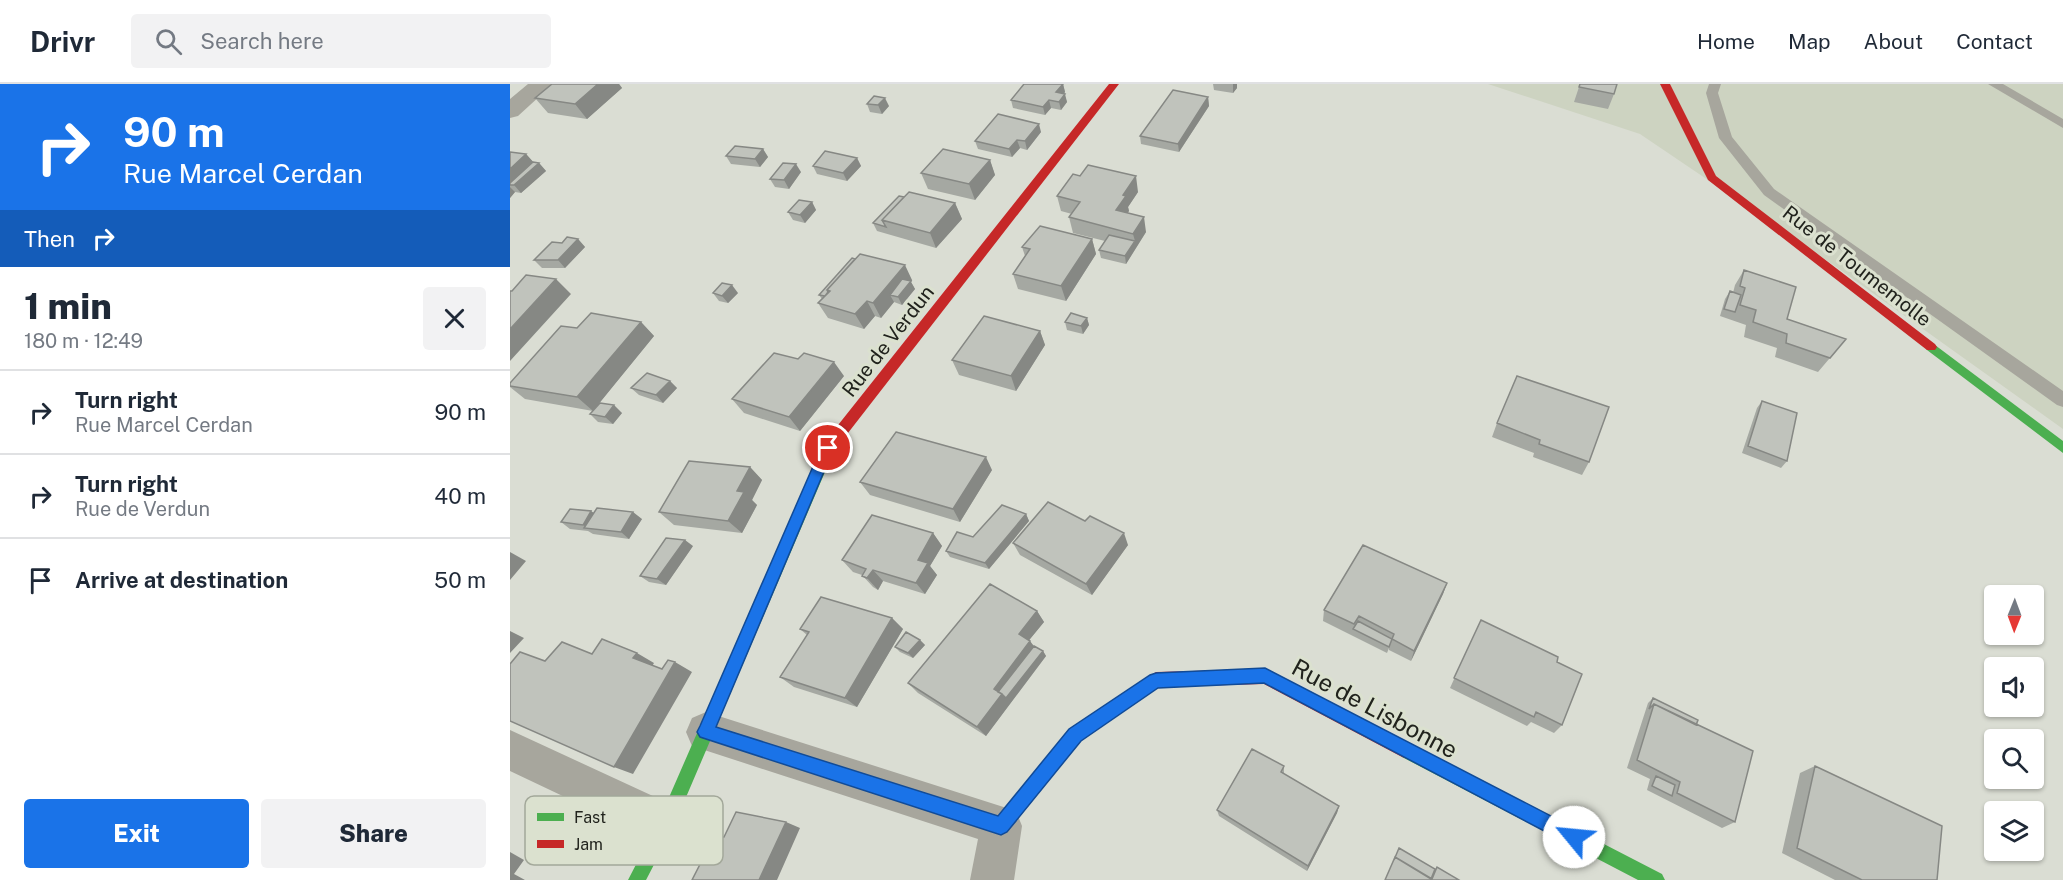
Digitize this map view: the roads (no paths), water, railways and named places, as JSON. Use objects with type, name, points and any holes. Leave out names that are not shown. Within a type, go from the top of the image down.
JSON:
[{"type":"street","points":[[510,111],[542,84]]},
{"type":"street","name":"Rue de Verdun","points":[[678,796],[828,448],[1114,84]]},
{"type":"street","name":"Rue de Toumemolle","points":[[1665,84],[1712,178],[2063,448]]},
{"type":"street","name":"Rue de Lisbonne","points":[[1001,826],[1075,735],[1156,680],[1265,676],[1656,880]]},
{"type":"street","points":[[706,732],[1001,826],[992,880]]},
{"type":"street","points":[[510,750],[607,796]]},
{"type":"street","name":"Rue de Verdun","points":[[637,880],[645,865]]},
{"type":"lane","points":[[1715,84],[1712,93],[1726,138],[1769,192],[2063,400]]},
{"type":"lane","points":[[1994,84],[2063,124]]}]
